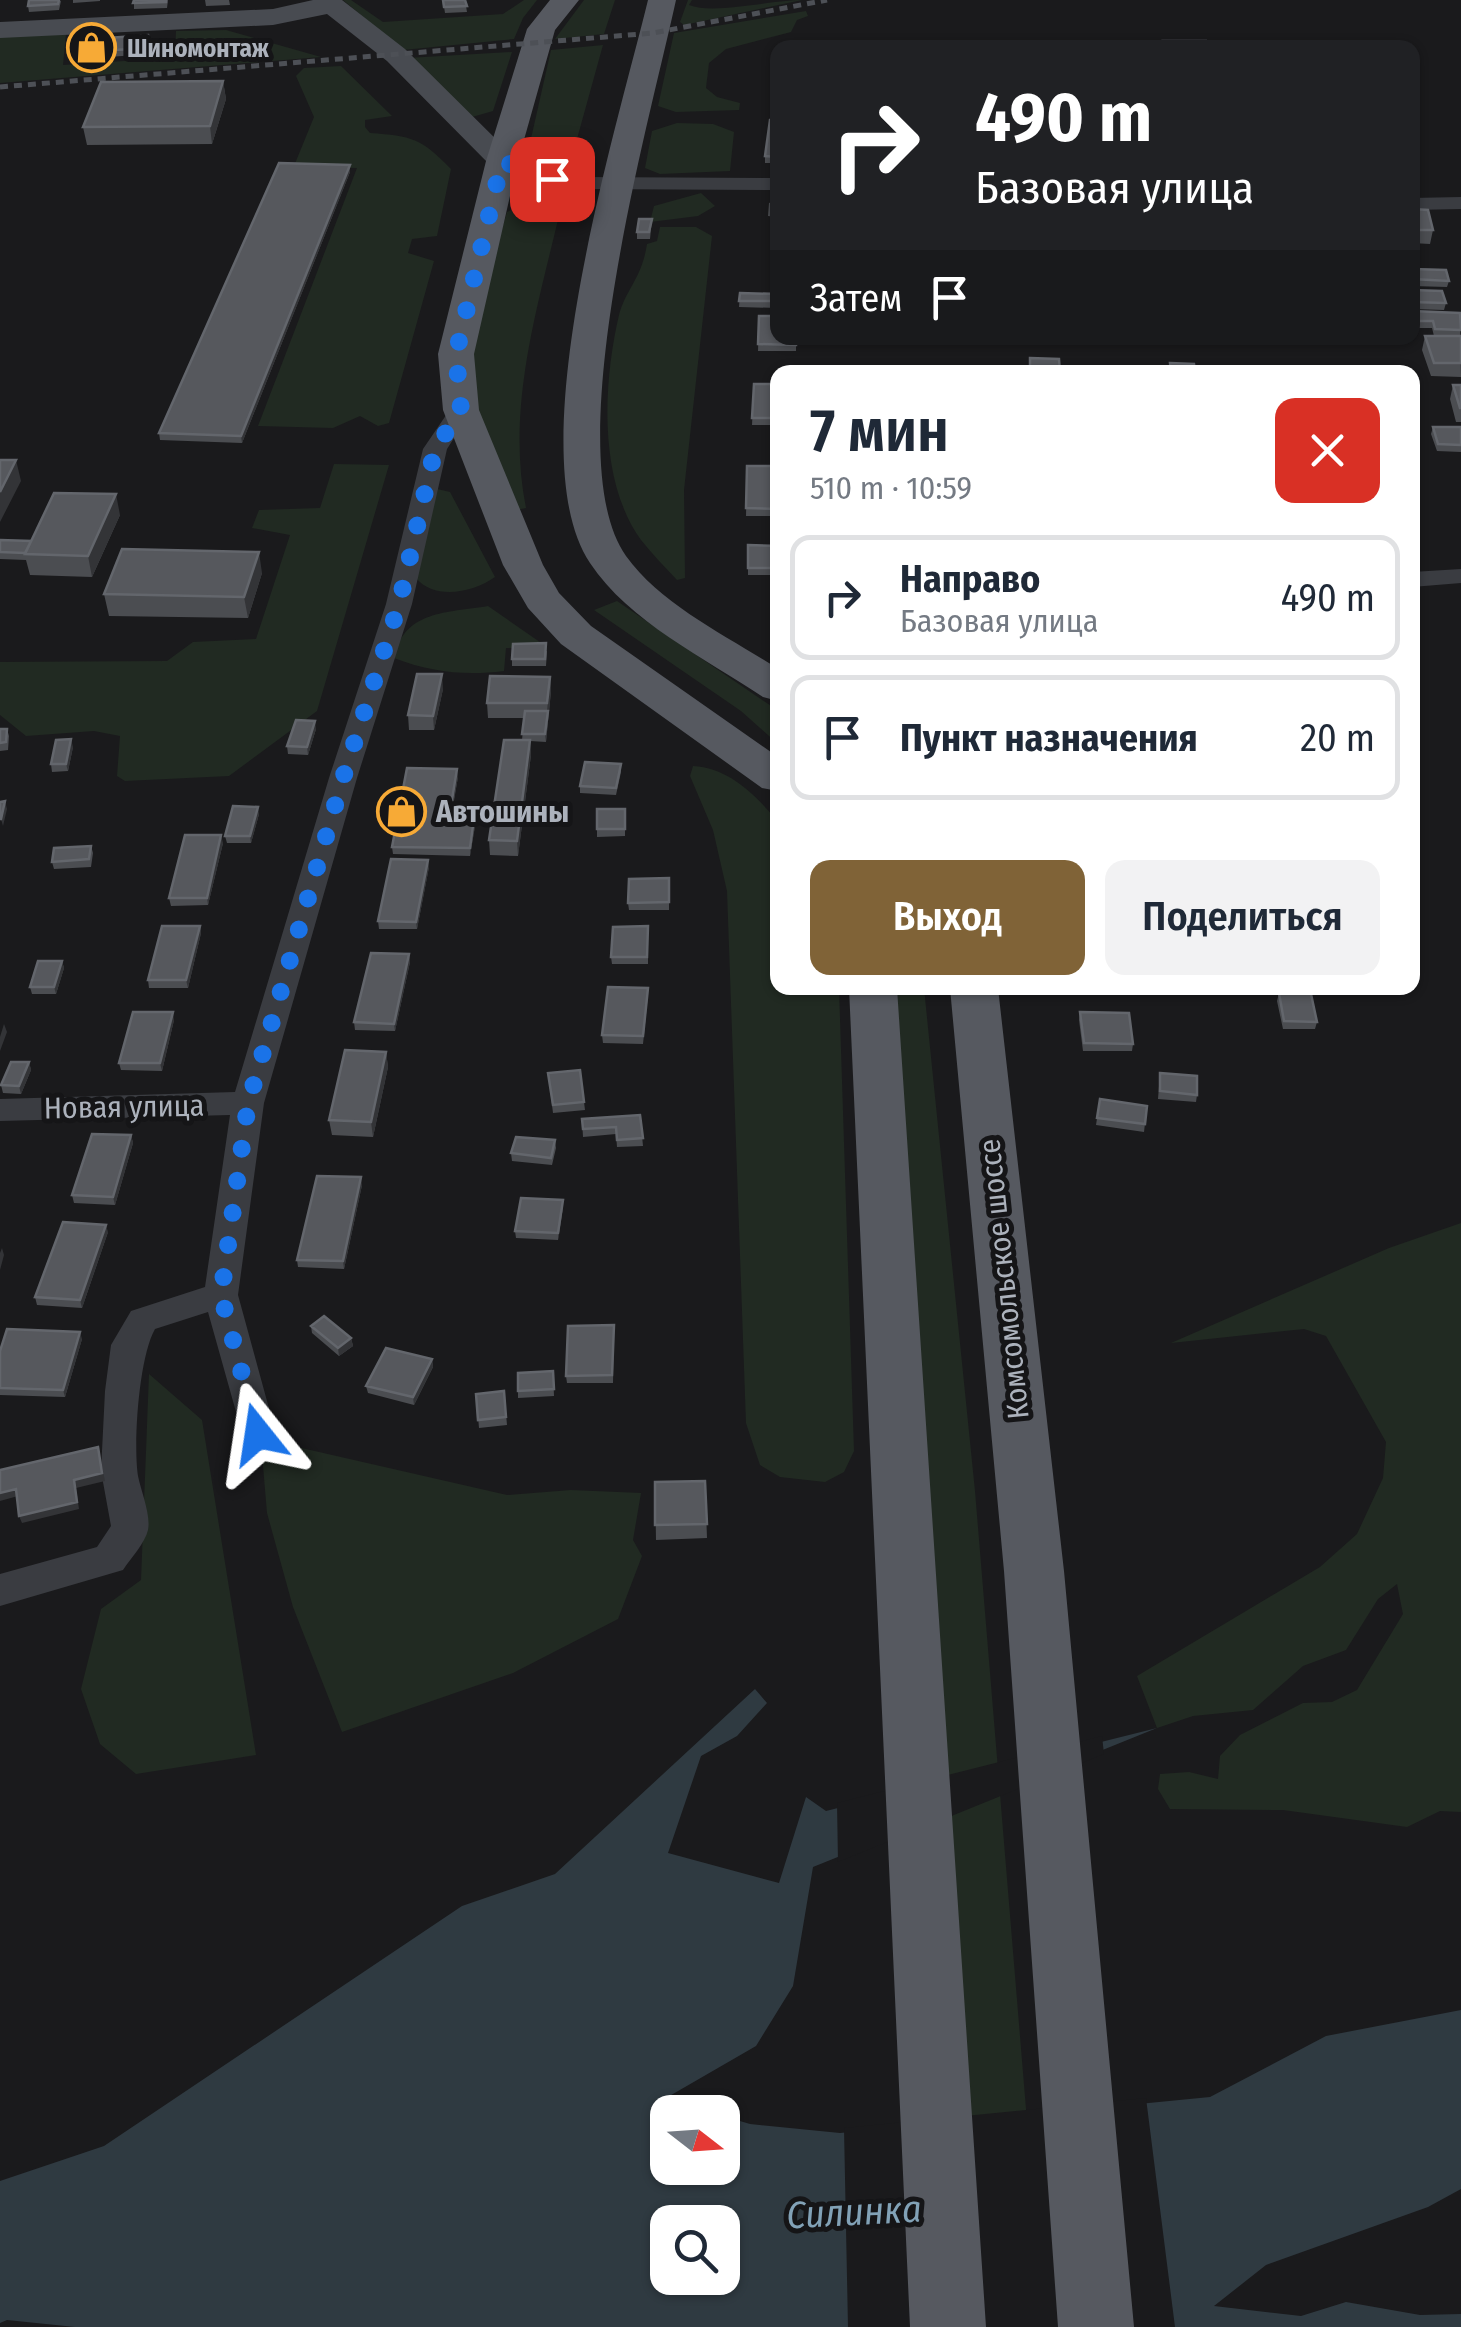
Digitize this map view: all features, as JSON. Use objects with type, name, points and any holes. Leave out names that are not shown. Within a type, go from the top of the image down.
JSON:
[{"type":"main road","points":[[565,0],[542,29],[502,161],[456,354],[461,410],[523,565],[542,599],[576,635],[770,772]]},
{"type":"main road","points":[[662,0],[586,357],[580,473],[591,518],[608,559],[648,602],[770,683]]},
{"type":"main road","points":[[873,995],[948,2327]]},
{"type":"main road","name":"Комсомольское шоссе","points":[[975,995],[1034,1570],[1096,2327]]},
{"type":"street","points":[[0,30],[273,17],[328,3],[396,55],[502,161],[552,179],[620,185],[770,184]]},
{"type":"street","points":[[1420,205],[1458,208]]},
{"type":"street","points":[[258,1434],[221,1295],[248,1104],[343,778],[399,604],[435,449],[461,410]]},
{"type":"street","points":[[1420,579],[1461,576]]},
{"type":"street","name":"Новая улица","points":[[0,1110],[248,1104]]},
{"type":"street","points":[[0,1590],[110,1559],[130,1528],[119,1472],[128,1345],[143,1320],[221,1295]]},
{"type":"shaded area","points":[[343,0],[351,0],[383,22],[503,14],[524,0],[537,0],[514,39],[403,50]]},
{"type":"shaded area","points":[[584,0],[615,0],[604,34],[555,39]]},
{"type":"shaded area","points":[[688,0],[692,0],[689,5],[700,8],[727,8],[802,0],[684,25],[680,22]]},
{"type":"shaded area","points":[[806,11],[808,16],[797,20],[791,32],[726,49],[709,63],[706,88],[717,97],[740,103],[739,110],[676,112],[658,106],[674,33]]},
{"type":"shaded area","points":[[226,30],[321,57],[0,83],[0,36],[66,34],[63,65],[171,58],[175,55],[176,31]]},
{"type":"shaded area","points":[[603,45],[572,157],[561,160],[534,156],[530,143],[551,50]]},
{"type":"shaded area","points":[[512,52],[493,111],[472,117],[407,58]]},
{"type":"shaded area","points":[[341,66],[392,116],[365,120],[370,133],[415,140],[451,169],[437,236],[412,239],[408,253],[434,261],[389,423],[378,426],[360,416],[333,428],[258,426],[357,168],[294,166],[314,117],[296,76],[304,68]]},
{"type":"shaded area","points":[[677,123],[713,124],[734,132],[730,171],[660,174],[645,168],[652,131]]},
{"type":"shaded area","points":[[701,193],[715,206],[698,216],[650,222],[654,206]]},
{"type":"shaded area","points":[[563,198],[522,391],[521,469],[526,508],[516,510],[481,427],[467,351],[507,212],[531,201]]},
{"type":"shaded area","points":[[660,227],[696,227],[712,236],[684,490],[685,578],[677,580],[641,540],[627,516],[617,490],[608,431],[610,371],[619,315],[642,266],[647,244],[657,241]]},
{"type":"shaded area","points":[[334,464],[389,465],[317,711],[229,776],[125,781],[117,776],[120,736],[94,731],[26,736],[0,715],[0,662],[167,661],[193,642],[256,639],[290,535],[252,528],[259,510],[320,508]]},
{"type":"shaded area","points":[[437,489],[450,492],[495,577],[455,592],[433,590],[416,578]]},
{"type":"shaded area","points":[[617,601],[770,705],[770,737],[741,711],[594,610]]},
{"type":"shaded area","points":[[488,606],[547,647],[506,648],[504,671],[434,670],[394,658],[399,642],[417,622],[443,613]]},
{"type":"shaded area","points":[[693,766],[730,777],[770,813],[770,995],[839,995],[854,1451],[844,1472],[825,1482],[780,1477],[760,1465],[746,1423],[727,891],[713,830],[690,776]]},
{"type":"shaded area","points":[[892,995],[925,995],[975,1491],[1044,2327],[980,2327]]},
{"type":"shaded area","points":[[1461,1223],[1461,1812],[1440,1811],[1407,1827],[1283,1810],[1170,1809],[1158,1789],[1160,1774],[1189,1772],[1218,1779],[1220,1756],[1240,1735],[1303,1703],[1332,1702],[1357,1690],[1403,1614],[1397,1584],[1378,1599],[1346,1650],[1303,1666],[1253,1710],[1193,1716],[1157,1728],[1137,1676],[1320,1567],[1357,1534],[1383,1478],[1386,1442],[1326,1336],[1304,1329],[1171,1343],[1389,1248]]},
{"type":"shaded area","points":[[149,1374],[202,1420],[256,1755],[136,1774],[100,1744],[81,1689],[101,1609],[141,1580]]},
{"type":"shaded area","points":[[284,1444],[507,1495],[571,1490],[641,1493],[633,1540],[642,1556],[618,1619],[513,1673],[342,1732],[293,1607],[267,1513],[262,1454]]},
{"type":"water","name":"Силинка","points":[[755,1689],[767,1703],[737,1736],[701,1756],[668,1853],[779,1883],[806,1797],[826,1811],[1157,1728],[813,1867],[793,1986],[756,2046],[671,2095],[650,2095],[650,2185],[740,2185],[740,2121],[840,2133],[1210,2097],[1326,2036],[1461,2010],[1461,2189],[1428,2207],[1266,2265],[1214,2306],[1301,2316],[1346,2302],[1420,2315],[1461,2314],[1461,2327],[900,2327],[857,2320],[854,2327],[75,2327],[7,2320],[0,2323],[0,2181],[104,2146],[462,1906],[555,1874]]},
{"type":"pier","points":[[1102,1736],[1104,1754],[838,1862],[837,1803]]},
{"type":"pier","points":[[1146,2098],[1175,2327],[848,2327],[844,2128]]},
{"type":"building","points":[[29,0],[59,0],[58,4],[28,6]]},
{"type":"building","points":[[166,0],[166,2],[133,3]]},
{"type":"building","points":[[443,0],[465,0],[467,6],[444,7]]},
{"type":"building","points":[[148,35],[149,48],[79,52],[80,40]]},
{"type":"building","points":[[223,81],[210,126],[83,127],[101,82]]},
{"type":"building","points":[[770,120],[770,156],[765,156]]},
{"type":"building","points":[[279,163],[350,165],[241,436],[159,433]]},
{"type":"building","points":[[1420,210],[1428,210],[1433,230],[1420,230]]},
{"type":"building","points":[[639,219],[652,219],[649,232],[637,232]]},
{"type":"building","points":[[1420,269],[1446,270],[1449,281],[1420,279]]},
{"type":"building","points":[[1420,290],[1442,291],[1446,303],[1420,302]]},
{"type":"building","points":[[740,293],[770,294],[770,301],[739,301]]},
{"type":"building","points":[[1420,311],[1460,313],[1461,330],[1435,329],[1433,321],[1420,321]]},
{"type":"building","points":[[759,316],[770,316],[770,344],[758,344]]},
{"type":"building","points":[[1425,336],[1461,336],[1461,363],[1434,363]]},
{"type":"building","points":[[1030,358],[1059,359],[1059,365],[1030,365]]},
{"type":"building","points":[[754,384],[770,384],[770,418],[752,418]]},
{"type":"building","points":[[1453,385],[1461,385],[1461,408],[1460,408]]},
{"type":"building","points":[[1433,427],[1461,427],[1461,445],[1438,444]]},
{"type":"building","points":[[0,460],[16,460],[0,492]]},
{"type":"building","points":[[747,466],[770,466],[770,509],[746,508]]},
{"type":"building","points":[[54,493],[116,494],[88,556],[25,554]]},
{"type":"building","points":[[0,540],[31,541],[25,553],[0,552]]},
{"type":"building","points":[[748,545],[770,546],[770,568],[748,568]]},
{"type":"building","points":[[122,549],[259,552],[244,597],[104,594]]},
{"type":"building","points":[[546,643],[545,659],[512,659],[513,644]]},
{"type":"building","points":[[417,674],[442,674],[433,716],[408,715]]},
{"type":"building","points":[[490,676],[550,677],[547,703],[487,703]]},
{"type":"building","points":[[525,711],[548,711],[545,734],[522,734]]},
{"type":"building","points":[[296,720],[315,721],[307,747],[287,746]]},
{"type":"building","points":[[0,729],[7,729],[6,742],[0,743]]},
{"type":"building","points":[[71,739],[66,764],[51,764],[56,740]]},
{"type":"building","points":[[504,740],[530,740],[517,841],[489,840]]},
{"type":"building","points":[[585,762],[621,764],[616,788],[580,786]]},
{"type":"building","points":[[407,768],[457,769],[449,818],[474,818],[470,848],[392,847]]},
{"type":"building","points":[[233,806],[258,807],[250,836],[225,836]]},
{"type":"building","points":[[597,809],[625,809],[625,829],[597,829]]},
{"type":"building","points":[[185,835],[221,835],[207,898],[169,898]]},
{"type":"building","points":[[91,846],[89,859],[52,862],[54,848]]},
{"type":"building","points":[[391,859],[428,860],[416,922],[378,921]]},
{"type":"building","points":[[669,878],[669,902],[628,903],[629,879]]},
{"type":"building","points":[[162,926],[200,926],[186,980],[148,980]]},
{"type":"building","points":[[648,926],[647,957],[611,957],[613,927]]},
{"type":"building","points":[[371,953],[409,954],[394,1024],[354,1022]]},
{"type":"building","points":[[38,961],[62,961],[54,987],[30,987]]},
{"type":"building","points":[[608,987],[648,988],[643,1036],[602,1035]]},
{"type":"building","points":[[1279,995],[1311,995],[1317,1022],[1284,1021]]},
{"type":"building","points":[[133,1012],[173,1012],[160,1063],[119,1063]]},
{"type":"building","points":[[1080,1012],[1129,1013],[1133,1044],[1084,1043]]},
{"type":"building","points":[[345,1050],[386,1052],[371,1122],[329,1120]]},
{"type":"building","points":[[11,1062],[29,1062],[19,1086],[1,1085]]},
{"type":"building","points":[[580,1070],[584,1102],[553,1105],[548,1073]]},
{"type":"building","points":[[1160,1073],[1197,1076],[1197,1095],[1160,1091]]},
{"type":"building","points":[[1100,1099],[1147,1106],[1145,1124],[1097,1118]]},
{"type":"building","points":[[640,1115],[643,1138],[617,1140],[616,1127],[583,1129],[582,1119]]},
{"type":"building","points":[[92,1134],[131,1135],[113,1197],[72,1195]]},
{"type":"building","points":[[516,1137],[555,1140],[551,1158],[511,1153]]},
{"type":"building","points":[[317,1176],[361,1177],[343,1261],[297,1260]]},
{"type":"building","points":[[521,1198],[563,1200],[558,1233],[515,1231]]},
{"type":"building","points":[[63,1222],[106,1225],[80,1300],[35,1297]]},
{"type":"building","points":[[324,1316],[351,1338],[338,1348],[311,1326]]},
{"type":"building","points":[[614,1325],[612,1375],[566,1376],[568,1326]]},
{"type":"building","points":[[7,1329],[80,1332],[63,1390],[0,1388],[0,1351]]},
{"type":"building","points":[[386,1348],[432,1359],[413,1397],[366,1386]]},
{"type":"building","points":[[553,1371],[554,1389],[518,1391],[518,1373]]},
{"type":"building","points":[[504,1391],[506,1417],[478,1420],[476,1394]]},
{"type":"building","points":[[98,1447],[102,1473],[74,1480],[77,1502],[19,1516],[16,1489],[0,1493],[0,1470]]},
{"type":"building","points":[[705,1481],[707,1524],[655,1525],[655,1482]]},
{"type":"railway","points":[[0,87],[653,33],[827,0]]},
{"type":"place","name":"Шиномонтаж","points":[[92,48]]},
{"type":"place","name":"Автошины","points":[[401,812]]},
{"type":"route","points":[[258,1434],[221,1295],[248,1104],[343,778],[399,604],[435,449],[461,410],[456,354],[502,161],[552,179]]}]
